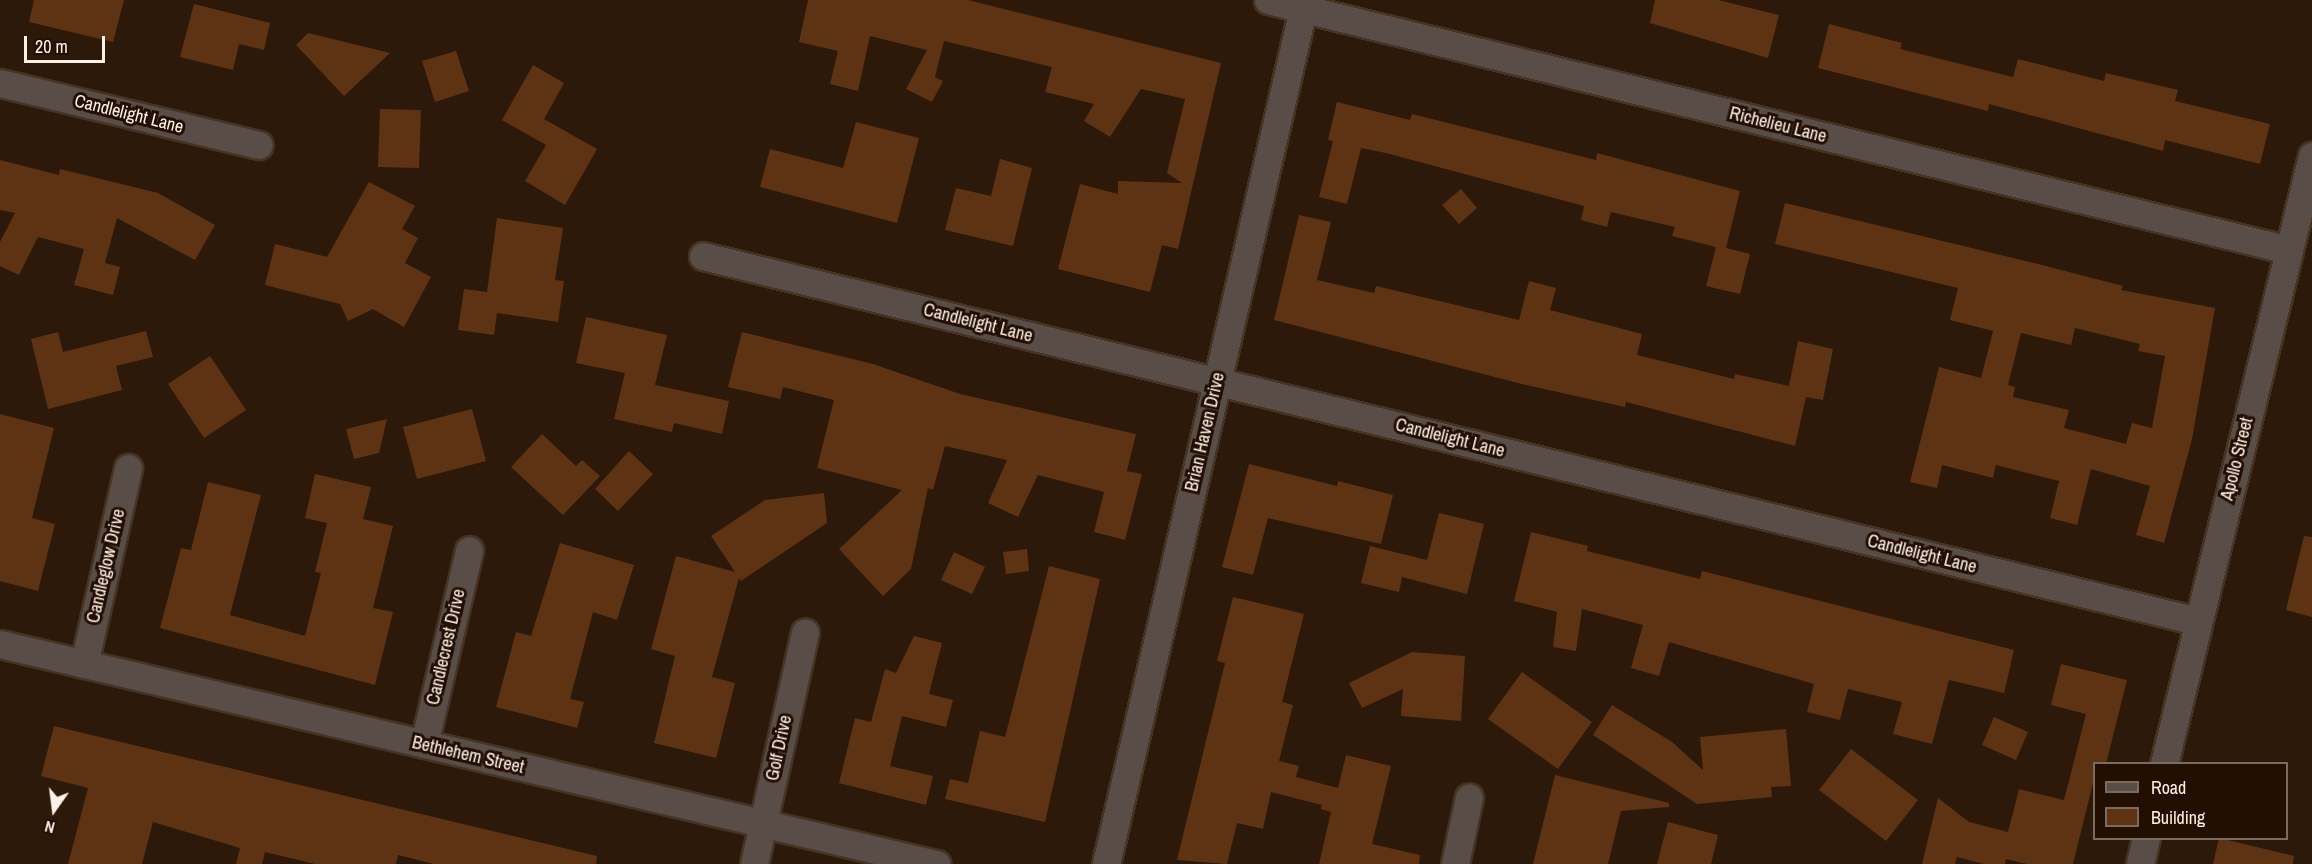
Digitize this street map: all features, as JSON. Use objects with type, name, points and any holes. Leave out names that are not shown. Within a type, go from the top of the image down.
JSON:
[{"type":"street","name":"Richelieu Lane","points":[[1268,0],[1304,4],[2289,250]]},
{"type":"street","name":"Brian Haven Drive","points":[[1106,864],[1304,4]]},
{"type":"street","name":"Candlelight Lane","points":[[0,83],[259,145]]},
{"type":"street","name":"Apollo Street","points":[[2164,762],[2312,156]]},
{"type":"street","name":"Candlelight Lane","points":[[704,256],[2197,621]]},
{"type":"street","name":"Candleglow Drive","points":[[84,664],[128,468]]},
{"type":"street","name":"Candlecrest Drive","points":[[424,744],[469,550]]},
{"type":"street","name":"Golf Drive","points":[[754,864],[805,633]]},
{"type":"street","name":"Bethlehem Street","points":[[0,645],[763,826],[936,864]]},
{"type":"street","points":[[1455,864],[1469,797]]},
{"type":"street","points":[[2140,864],[2146,840]]},
{"type":"building","points":[[34,0],[124,0],[113,42],[29,22]]},
{"type":"building","points":[[808,0],[968,0],[1221,63],[1178,249],[1162,245],[1150,292],[1058,269],[1080,184],[1118,194],[1118,181],[1182,183],[1167,173],[1185,99],[1141,89],[1110,137],[1084,121],[1094,104],[1045,92],[1052,67],[944,41],[935,77],[943,81],[932,102],[906,89],[927,50],[870,36],[858,91],[830,84],[838,51],[799,42]]},
{"type":"building","points":[[1655,0],[1718,0],[1779,15],[1768,58],[1650,23]]},
{"type":"building","points":[[194,4],[270,23],[264,50],[239,44],[233,70],[180,57]]},
{"type":"building","points":[[1829,24],[1902,43],[1900,49],[2013,77],[2018,59],[2104,81],[2106,73],[2178,90],[2175,101],[2270,124],[2260,164],[2165,140],[2163,151],[1989,104],[1988,111],[1818,68]]},
{"type":"building","points":[[308,33],[390,53],[344,96],[296,45]]},
{"type":"building","points":[[456,51],[469,91],[435,102],[422,61]]},
{"type":"building","points":[[533,65],[564,83],[544,119],[597,149],[565,205],[525,181],[546,145],[502,120]]},
{"type":"building","points":[[1337,102],[1410,120],[1412,114],[1596,160],[1597,153],[1740,191],[1726,248],[1750,254],[1740,294],[1706,286],[1716,247],[1672,236],[1675,227],[1611,212],[1607,227],[1581,220],[1584,206],[1386,153],[1361,148],[1347,204],[1319,197],[1333,141],[1328,140]]},
{"type":"building","points":[[380,109],[421,110],[419,168],[378,167]]},
{"type":"building","points":[[856,122],[919,138],[897,223],[760,187],[770,149],[843,168]]},
{"type":"building","points":[[1000,159],[1032,168],[1013,246],[945,230],[956,188],[991,196]]},
{"type":"building","points":[[0,160],[59,175],[60,169],[158,193],[215,225],[195,260],[117,218],[105,263],[120,267],[113,295],[74,285],[84,249],[38,237],[19,275],[0,266],[0,242],[15,213],[0,210]]},
{"type":"building","points":[[369,182],[415,206],[402,229],[418,238],[405,263],[431,277],[404,327],[373,309],[348,321],[340,304],[265,285],[275,244],[327,257]]},
{"type":"building","points":[[1461,189],[1477,208],[1459,224],[1442,205]]},
{"type":"building","points":[[1785,203],[2123,286],[2121,290],[2215,308],[2192,439],[2164,543],[2136,535],[2150,486],[2091,469],[2077,525],[2050,518],[2059,481],[1996,465],[1993,478],[1942,465],[1937,488],[1910,482],[1939,367],[1981,378],[1993,331],[1950,320],[1958,288],[1775,244]],"holes":[[[2075,328],[2140,344],[2138,351],[2165,356],[2152,428],[2132,423],[2126,444],[2064,428],[2069,410],[2013,397],[2015,387],[2008,385],[2021,333],[2071,345]]]},
{"type":"building","points":[[1299,215],[1331,222],[1317,280],[1374,293],[1376,286],[1519,320],[1529,281],[1556,288],[1550,310],[1642,334],[1637,355],[1734,379],[1735,374],[1789,386],[1798,341],[1833,349],[1823,400],[1806,397],[1795,446],[1626,402],[1625,407],[1522,384],[1274,320]]},
{"type":"building","points":[[497,218],[563,228],[555,280],[564,281],[558,322],[497,313],[494,335],[458,330],[464,289],[487,292]]},
{"type":"building","points":[[586,317],[667,335],[655,385],[729,401],[722,434],[674,423],[672,432],[614,419],[625,373],[576,363]]},
{"type":"building","points":[[146,331],[153,357],[116,366],[122,390],[48,409],[31,339],[58,332],[63,352]]},
{"type":"building","points":[[742,332],[873,364],[960,394],[1136,434],[1127,471],[1142,474],[1125,540],[1094,532],[1104,492],[1038,475],[1018,517],[988,503],[1007,460],[945,446],[933,490],[928,488],[911,569],[883,596],[839,549],[902,490],[817,468],[834,400],[783,387],[780,399],[728,387]]},
{"type":"building","points":[[210,356],[246,410],[204,438],[168,384]]},
{"type":"building","points":[[472,409],[486,461],[417,479],[403,427]]},
{"type":"building","points":[[0,414],[54,428],[32,518],[55,524],[38,591],[0,581]]},
{"type":"building","points":[[387,419],[379,453],[354,459],[346,429]]},
{"type":"building","points":[[542,434],[576,466],[582,460],[600,476],[563,515],[511,467]]},
{"type":"building","points":[[629,451],[653,474],[618,511],[595,489]]},
{"type":"building","points":[[1249,464],[1337,486],[1338,481],[1393,495],[1381,544],[1268,518],[1253,575],[1222,567]]},
{"type":"building","points":[[315,474],[371,487],[363,519],[393,526],[373,608],[393,612],[375,685],[160,628],[181,548],[191,550],[208,482],[261,495],[230,615],[305,636],[321,573],[315,572],[327,523],[305,518]]},
{"type":"building","points":[[824,493],[827,523],[741,581],[739,578],[712,677],[735,683],[716,758],[654,743],[675,656],[651,649],[676,556],[735,572],[711,536],[765,500]]},
{"type":"building","points":[[1439,513],[1484,524],[1467,594],[1402,577],[1399,592],[1361,583],[1370,546],[1427,560]]},
{"type":"building","points":[[1531,532],[1588,546],[1587,551],[1700,579],[1702,571],[2014,650],[2004,693],[1949,680],[1932,744],[1893,734],[1902,702],[1848,689],[1840,720],[1807,712],[1814,684],[1669,642],[1659,676],[1631,668],[1643,625],[1582,609],[1576,651],[1553,647],[1557,612],[1514,601]]},
{"type":"building","points":[[2304,536],[2312,537],[2312,617],[2286,610]]},
{"type":"building","points":[[560,543],[634,565],[617,620],[593,612],[570,699],[584,702],[577,728],[496,707],[516,632],[531,636]]},
{"type":"building","points":[[1027,549],[1029,571],[1006,574],[1003,552]]},
{"type":"building","points":[[954,552],[985,567],[972,594],[941,580]]},
{"type":"building","points":[[1049,566],[1100,579],[1045,822],[945,799],[950,779],[968,783],[980,731],[1005,737]]},
{"type":"building","points":[[1233,597],[1304,614],[1282,702],[1293,705],[1279,761],[1299,766],[1296,777],[1338,788],[1346,755],[1391,766],[1372,844],[1420,855],[1419,864],[1319,864],[1331,812],[1321,809],[1322,805],[1271,792],[1263,829],[1237,823],[1227,864],[1177,860],[1225,663],[1217,661]]},
{"type":"building","points":[[914,636],[942,643],[929,694],[953,700],[946,727],[902,716],[890,766],[933,776],[926,805],[839,783],[855,718],[871,722],[885,669],[896,673]]},
{"type":"building","points":[[1412,652],[1465,656],[1461,721],[1401,716],[1403,689],[1362,708],[1349,683]]},
{"type":"building","points":[[2061,664],[2127,680],[2106,762],[2093,762],[2093,783],[2073,864],[2027,864],[2006,859],[2005,864],[1984,864],[1957,857],[1955,864],[1922,864],[1938,798],[1969,822],[2008,832],[2019,789],[2064,800],[2086,714],[2051,705]]},
{"type":"building","points":[[1522,672],[1592,722],[1558,769],[1488,719]]},
{"type":"building","points":[[1612,705],[1672,742],[1703,770],[1700,737],[1786,729],[1791,786],[1771,787],[1772,797],[1697,804],[1593,735]]},
{"type":"building","points":[[1994,717],[2028,732],[2016,760],[1982,745]]},
{"type":"building","points":[[54,726],[597,856],[596,864],[434,864],[398,855],[396,864],[315,864],[265,852],[262,864],[236,864],[240,848],[153,822],[142,864],[68,864],[88,788],[41,776]]},
{"type":"building","points":[[1851,749],[1918,800],[1886,841],[1819,790]]},
{"type":"building","points":[[1555,775],[1669,803],[1669,807],[1621,811],[1608,864],[1533,864]]},
{"type":"building","points":[[1668,822],[1718,835],[1711,864],[1657,864]]},
{"type":"building","points":[[2219,840],[2227,840],[2294,856],[2293,864],[2213,864]]}]
